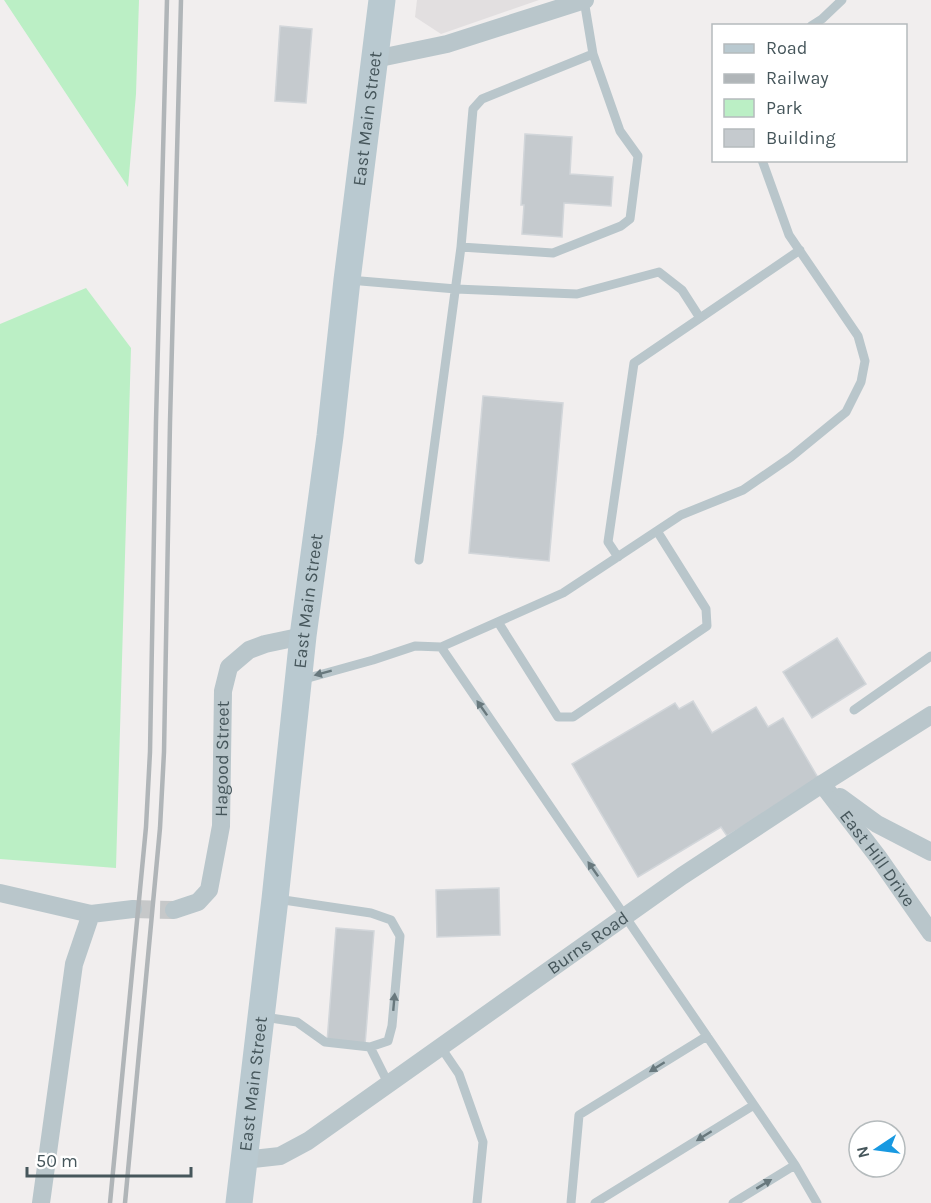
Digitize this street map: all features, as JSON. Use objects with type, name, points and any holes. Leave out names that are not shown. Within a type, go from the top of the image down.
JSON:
[{"type":"main road","name":"East Main Street","points":[[239,1203],[303,636],[330,436],[382,0]]},
{"type":"street","points":[[375,59],[447,44],[584,0]]},
{"type":"street","name":"Hagood Street","points":[[174,910],[198,902],[209,890],[221,826],[224,691],[230,667],[249,650],[303,636]]},
{"type":"street","name":"Burns Road","points":[[244,1160],[280,1156],[308,1141],[682,876],[822,783],[931,715]]},
{"type":"street","points":[[822,783],[877,824],[931,852]]},
{"type":"street","name":"East Hill Drive","points":[[822,783],[878,857],[931,933]]},
{"type":"street","points":[[0,893],[91,914],[133,909]]},
{"type":"street","points":[[41,1203],[74,964],[91,914]]},
{"type":"lane","points":[[461,247],[552,253],[621,226],[630,219],[638,156],[620,131],[593,54],[584,0]]},
{"type":"lane","points":[[814,24],[842,0]]},
{"type":"lane","points":[[419,560],[456,290],[473,109],[482,99],[593,54]]},
{"type":"lane","points":[[298,680],[415,646],[441,647],[563,593],[681,515],[743,490],[791,457],[846,412],[861,382],[866,361],[858,336],[789,235],[763,162]]},
{"type":"lane","points":[[618,557],[608,542],[634,363],[800,250]]},
{"type":"lane","points":[[347,280],[456,290],[577,294],[659,272],[682,290],[700,318]]},
{"type":"lane","points":[[498,622],[558,717],[573,717],[707,626],[706,609],[657,531]]},
{"type":"lane","points":[[441,647],[754,1105],[817,1203]]},
{"type":"lane","points":[[854,710],[931,656]]},
{"type":"lane","points":[[261,1017],[297,1022],[325,1042],[370,1047],[388,1041],[392,1026],[400,936],[391,920],[371,913],[275,898]]},
{"type":"lane","points":[[571,1203],[579,1114],[707,1036]]},
{"type":"lane","points":[[441,1046],[459,1074],[483,1142],[477,1203]]},
{"type":"lane","points":[[370,1047],[388,1083]]},
{"type":"lane","points":[[595,1203],[754,1105]]},
{"type":"lane","points":[[740,1201],[795,1166]]},
{"type":"shaded area","points":[[417,0],[539,0],[441,34],[415,17]]},
{"type":"green space","points":[[4,0],[139,0],[136,94],[128,187]]},
{"type":"green space","points":[[86,288],[131,348],[116,868],[0,859],[0,324]]},
{"type":"building","points":[[280,26],[312,29],[306,103],[275,101]]},
{"type":"building","points":[[525,134],[572,137],[570,174],[613,177],[611,206],[564,203],[562,237],[522,234],[524,205],[521,205]]},
{"type":"building","points":[[483,396],[563,403],[549,561],[469,553]]},
{"type":"building","points":[[837,638],[866,684],[812,718],[783,672]]},
{"type":"building","points":[[693,701],[712,733],[756,707],[768,727],[783,718],[820,781],[727,836],[721,827],[638,877],[572,764],[675,703],[679,709]]},
{"type":"building","points":[[499,888],[500,935],[437,937],[436,890]]},
{"type":"building","points":[[336,928],[374,931],[365,1045],[327,1042]]},
{"type":"tunnel","points":[[133,909],[174,910]]},
{"type":"railway","points":[[110,1203],[146,827],[150,752],[167,0]]},
{"type":"railway","points":[[125,1203],[160,828],[164,752],[181,0]]}]
